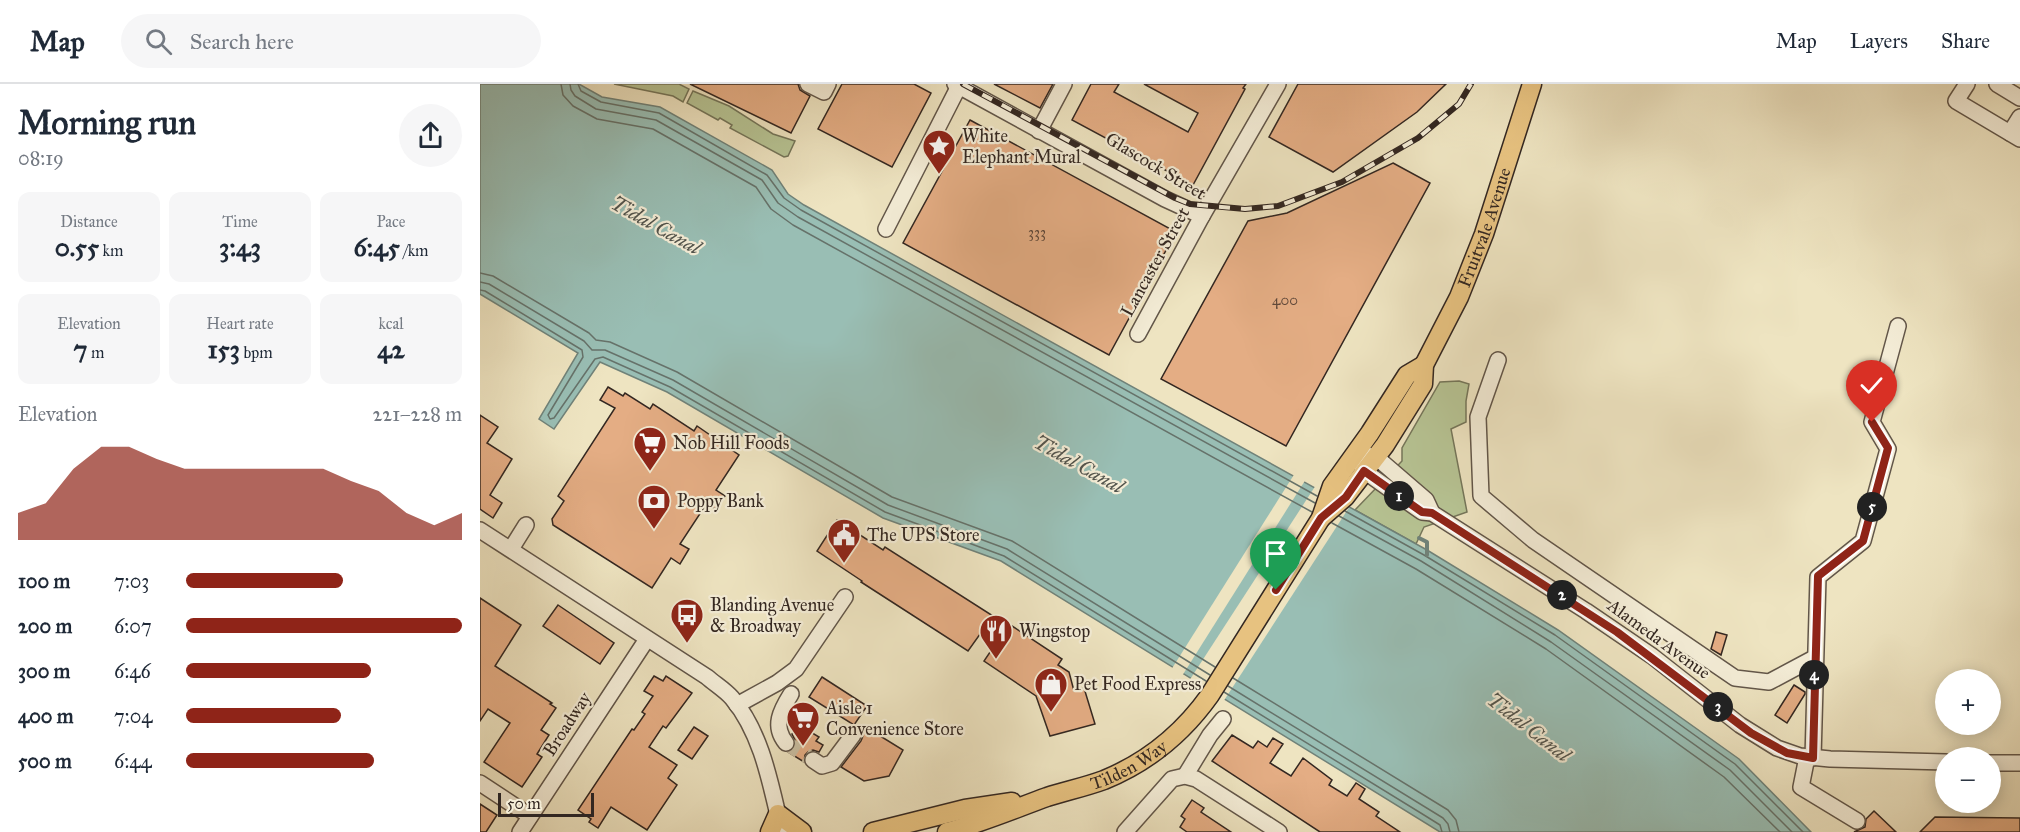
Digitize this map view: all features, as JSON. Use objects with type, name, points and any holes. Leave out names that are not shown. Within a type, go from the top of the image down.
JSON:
[{"type":"main road","name":"Fruitvale Avenue","points":[[1339,492],[1364,471],[1376,457],[1423,384],[1424,365],[1468,276],[1484,234],[1532,84]]},
{"type":"main road","name":"Fruitvale Avenue","points":[[1196,715],[1339,492],[1356,452],[1407,375],[1424,365]]},
{"type":"main road","name":"Tilden Way","points":[[947,832],[1049,796],[1104,780],[1132,767],[1162,746],[1196,715]]},
{"type":"main road","name":"Tilden Way","points":[[873,832],[964,809],[1049,796]]},
{"type":"main road","points":[[770,832],[780,823],[802,832]]},
{"type":"street","points":[[808,84],[826,88]]},
{"type":"street","points":[[1041,127],[1064,84]]},
{"type":"street","name":"Lancaster Street","points":[[1138,334],[1202,216],[1278,84]]},
{"type":"street","points":[[1967,84],[1956,101],[2015,136],[2020,117]]},
{"type":"street","points":[[1997,84],[2020,98]]},
{"type":"street","points":[[888,225],[961,85]]},
{"type":"street","name":"Glascock Street","points":[[961,85],[1041,127],[1155,193],[1202,216]]},
{"type":"street","points":[[1857,821],[1802,787],[1810,758],[1818,576],[1863,541],[1888,448],[1872,422],[1898,326]]},
{"type":"street","points":[[1498,360],[1478,417],[1481,496],[1533,540],[1735,678],[1769,682],[1814,658]]},
{"type":"street","points":[[1356,452],[1364,471]]},
{"type":"street","name":"Alameda Avenue","points":[[1356,452],[1376,457],[1426,500],[1432,513]]},
{"type":"street","name":"Alameda Avenue","points":[[1364,471],[1422,512],[1432,513],[1617,632],[1751,733],[1777,748],[1810,758],[1935,762]]},
{"type":"street","points":[[511,549],[526,525]]},
{"type":"street","points":[[480,530],[707,677],[730,696],[759,745],[780,823]]},
{"type":"street","points":[[737,705],[777,683],[796,669],[845,597]]},
{"type":"street","name":"Broadway","points":[[520,832],[647,639]]},
{"type":"street","points":[[786,743],[779,731],[778,720],[791,694]]},
{"type":"street","points":[[1185,776],[1210,735],[1223,719]]},
{"type":"street","points":[[813,760],[822,766],[832,764],[853,735]]},
{"type":"street","points":[[2001,763],[2020,763]]},
{"type":"street","points":[[1125,832],[1172,779],[1185,776],[1196,779],[1279,832]]},
{"type":"street","points":[[480,783],[530,816]]},
{"type":"green space","points":[[614,84],[679,84],[689,89],[683,102],[673,96]]},
{"type":"green space","points":[[693,91],[729,106],[773,134],[795,141],[788,156],[784,157],[730,128],[732,125],[720,118],[718,120],[687,103]]},
{"type":"green space","points":[[1459,381],[1469,384],[1466,422],[1451,429],[1467,512],[1424,527],[1416,544],[1355,510],[1402,461],[1402,448],[1440,382]]},
{"type":"water","name":"Tidal Canal","points":[[480,84],[579,84],[602,97],[660,107],[772,170],[788,194],[804,205],[1427,550],[1558,630],[1739,759],[1811,832],[1440,832],[1001,561],[883,518],[667,392],[600,362],[554,429],[539,419],[578,353],[480,294]]},
{"type":"pier","points":[[1295,473],[1306,479],[1182,676],[1171,670]]},
{"type":"pier","points":[[1316,485],[1350,506],[1223,702],[1189,681]]},
{"type":"building","points":[[690,84],[798,84],[800,90],[810,96],[791,133]]},
{"type":"building","points":[[842,84],[914,84],[931,93],[892,167],[818,129]]},
{"type":"building","points":[[994,84],[1053,84],[1040,108]]},
{"type":"building","points":[[1091,84],[1119,84],[1114,92],[1188,132],[1198,113],[1144,84],[1246,84],[1193,185],[1072,120]]},
{"type":"building","points":[[1298,84],[1446,84],[1417,112],[1333,172],[1269,137]]},
{"type":"building","points":[[970,120],[1176,232],[1109,355],[903,243]]},
{"type":"building","points":[[1393,163],[1430,183],[1286,446],[1161,379],[1248,221],[1287,213]]},
{"type":"building","name":"Nob Hill Foods","points":[[608,387],[623,396],[625,393],[650,409],[653,404],[694,431],[697,426],[739,455],[716,490],[725,496],[715,509],[707,503],[680,544],[689,549],[680,564],[671,558],[652,588],[553,525],[552,519],[564,501],[558,496],[615,408],[600,400]]},
{"type":"building","points":[[480,415],[498,427],[487,443],[512,459],[490,495],[502,503],[493,518],[480,509]]},
{"type":"building","points":[[837,520],[883,550],[885,547],[993,616],[968,651],[817,551]]},
{"type":"building","points":[[480,598],[521,625],[495,666],[552,703],[550,704],[556,708],[541,730],[549,735],[537,754],[542,757],[522,787],[484,762],[510,723],[488,709],[480,721]]},
{"type":"building","points":[[558,605],[614,643],[600,664],[543,626]]},
{"type":"building","points":[[1009,624],[1062,659],[1058,665],[1069,672],[1074,691],[1084,688],[1095,724],[1050,736],[1036,696],[984,661]]},
{"type":"building","points":[[1716,632],[1727,635],[1721,655],[1711,649]]},
{"type":"building","points":[[654,676],[663,681],[666,676],[692,693],[666,728],[663,726],[649,747],[677,765],[668,778],[677,785],[647,830],[611,807],[598,828],[589,822],[591,819],[578,810],[632,729],[634,730],[645,714],[642,712],[653,696],[644,691]]},
{"type":"building","points":[[822,677],[867,706],[854,725],[809,697]]},
{"type":"building","points":[[1794,685],[1805,694],[1787,723],[1775,715]]},
{"type":"building","points":[[864,726],[903,750],[889,776],[864,781],[841,767],[861,741],[863,736],[861,730]]},
{"type":"building","points":[[694,727],[708,736],[692,759],[678,750]]},
{"type":"building","name":"Aisle 1 Convenience Store","points":[[796,728],[802,732],[804,728],[819,737],[816,741],[823,745],[819,752],[813,750],[808,752],[804,762],[788,752],[795,747],[796,742],[792,734]]},
{"type":"building","points":[[1232,735],[1253,748],[1258,741],[1267,747],[1273,738],[1283,744],[1270,763],[1291,776],[1303,758],[1332,780],[1329,785],[1347,796],[1356,783],[1365,789],[1359,799],[1379,812],[1376,816],[1400,832],[1320,832],[1212,761]]},
{"type":"building","points":[[1192,800],[1204,808],[1201,812],[1231,832],[1187,832],[1180,827],[1185,819],[1181,816]]},
{"type":"building","points":[[480,804],[497,815],[486,832],[480,832]]},
{"type":"building","points":[[1874,811],[1896,832],[1854,832],[1865,827],[1866,819]]},
{"type":"building","points":[[1935,817],[2020,818],[2020,832],[1920,832]]},
{"type":"waterway","points":[[1419,538],[1427,542],[1427,555]]},
{"type":"tunnel","points":[[786,743],[813,760]]},
{"type":"railway","points":[[963,84],[1175,198],[1190,204],[1245,209],[1278,206],[1342,182],[1418,138],[1459,104],[1471,84]]},
{"type":"place","name":"White Elephant Mural","points":[[939,175]]},
{"type":"place","name":"Nob Hill Foods","points":[[650,472]]},
{"type":"place","name":"Poppy Bank","points":[[654,530]]},
{"type":"place","name":"The UPS Store","points":[[844,564]]},
{"type":"place","name":"Blanding Avenue & Broadway","points":[[687,644]]},
{"type":"place","name":"Wingstop","points":[[996,660]]},
{"type":"place","name":"Pet Food Express","points":[[1051,713]]},
{"type":"place","name":"Aisle 1 Convenience Store","points":[[803,747]]},
{"type":"route","points":[[1276,590],[1321,518],[1346,497],[1364,471],[1422,512],[1432,513],[1586,611],[1652,656],[1751,733],[1787,753],[1813,758],[1818,576],[1863,541],[1888,448],[1872,422]]}]
